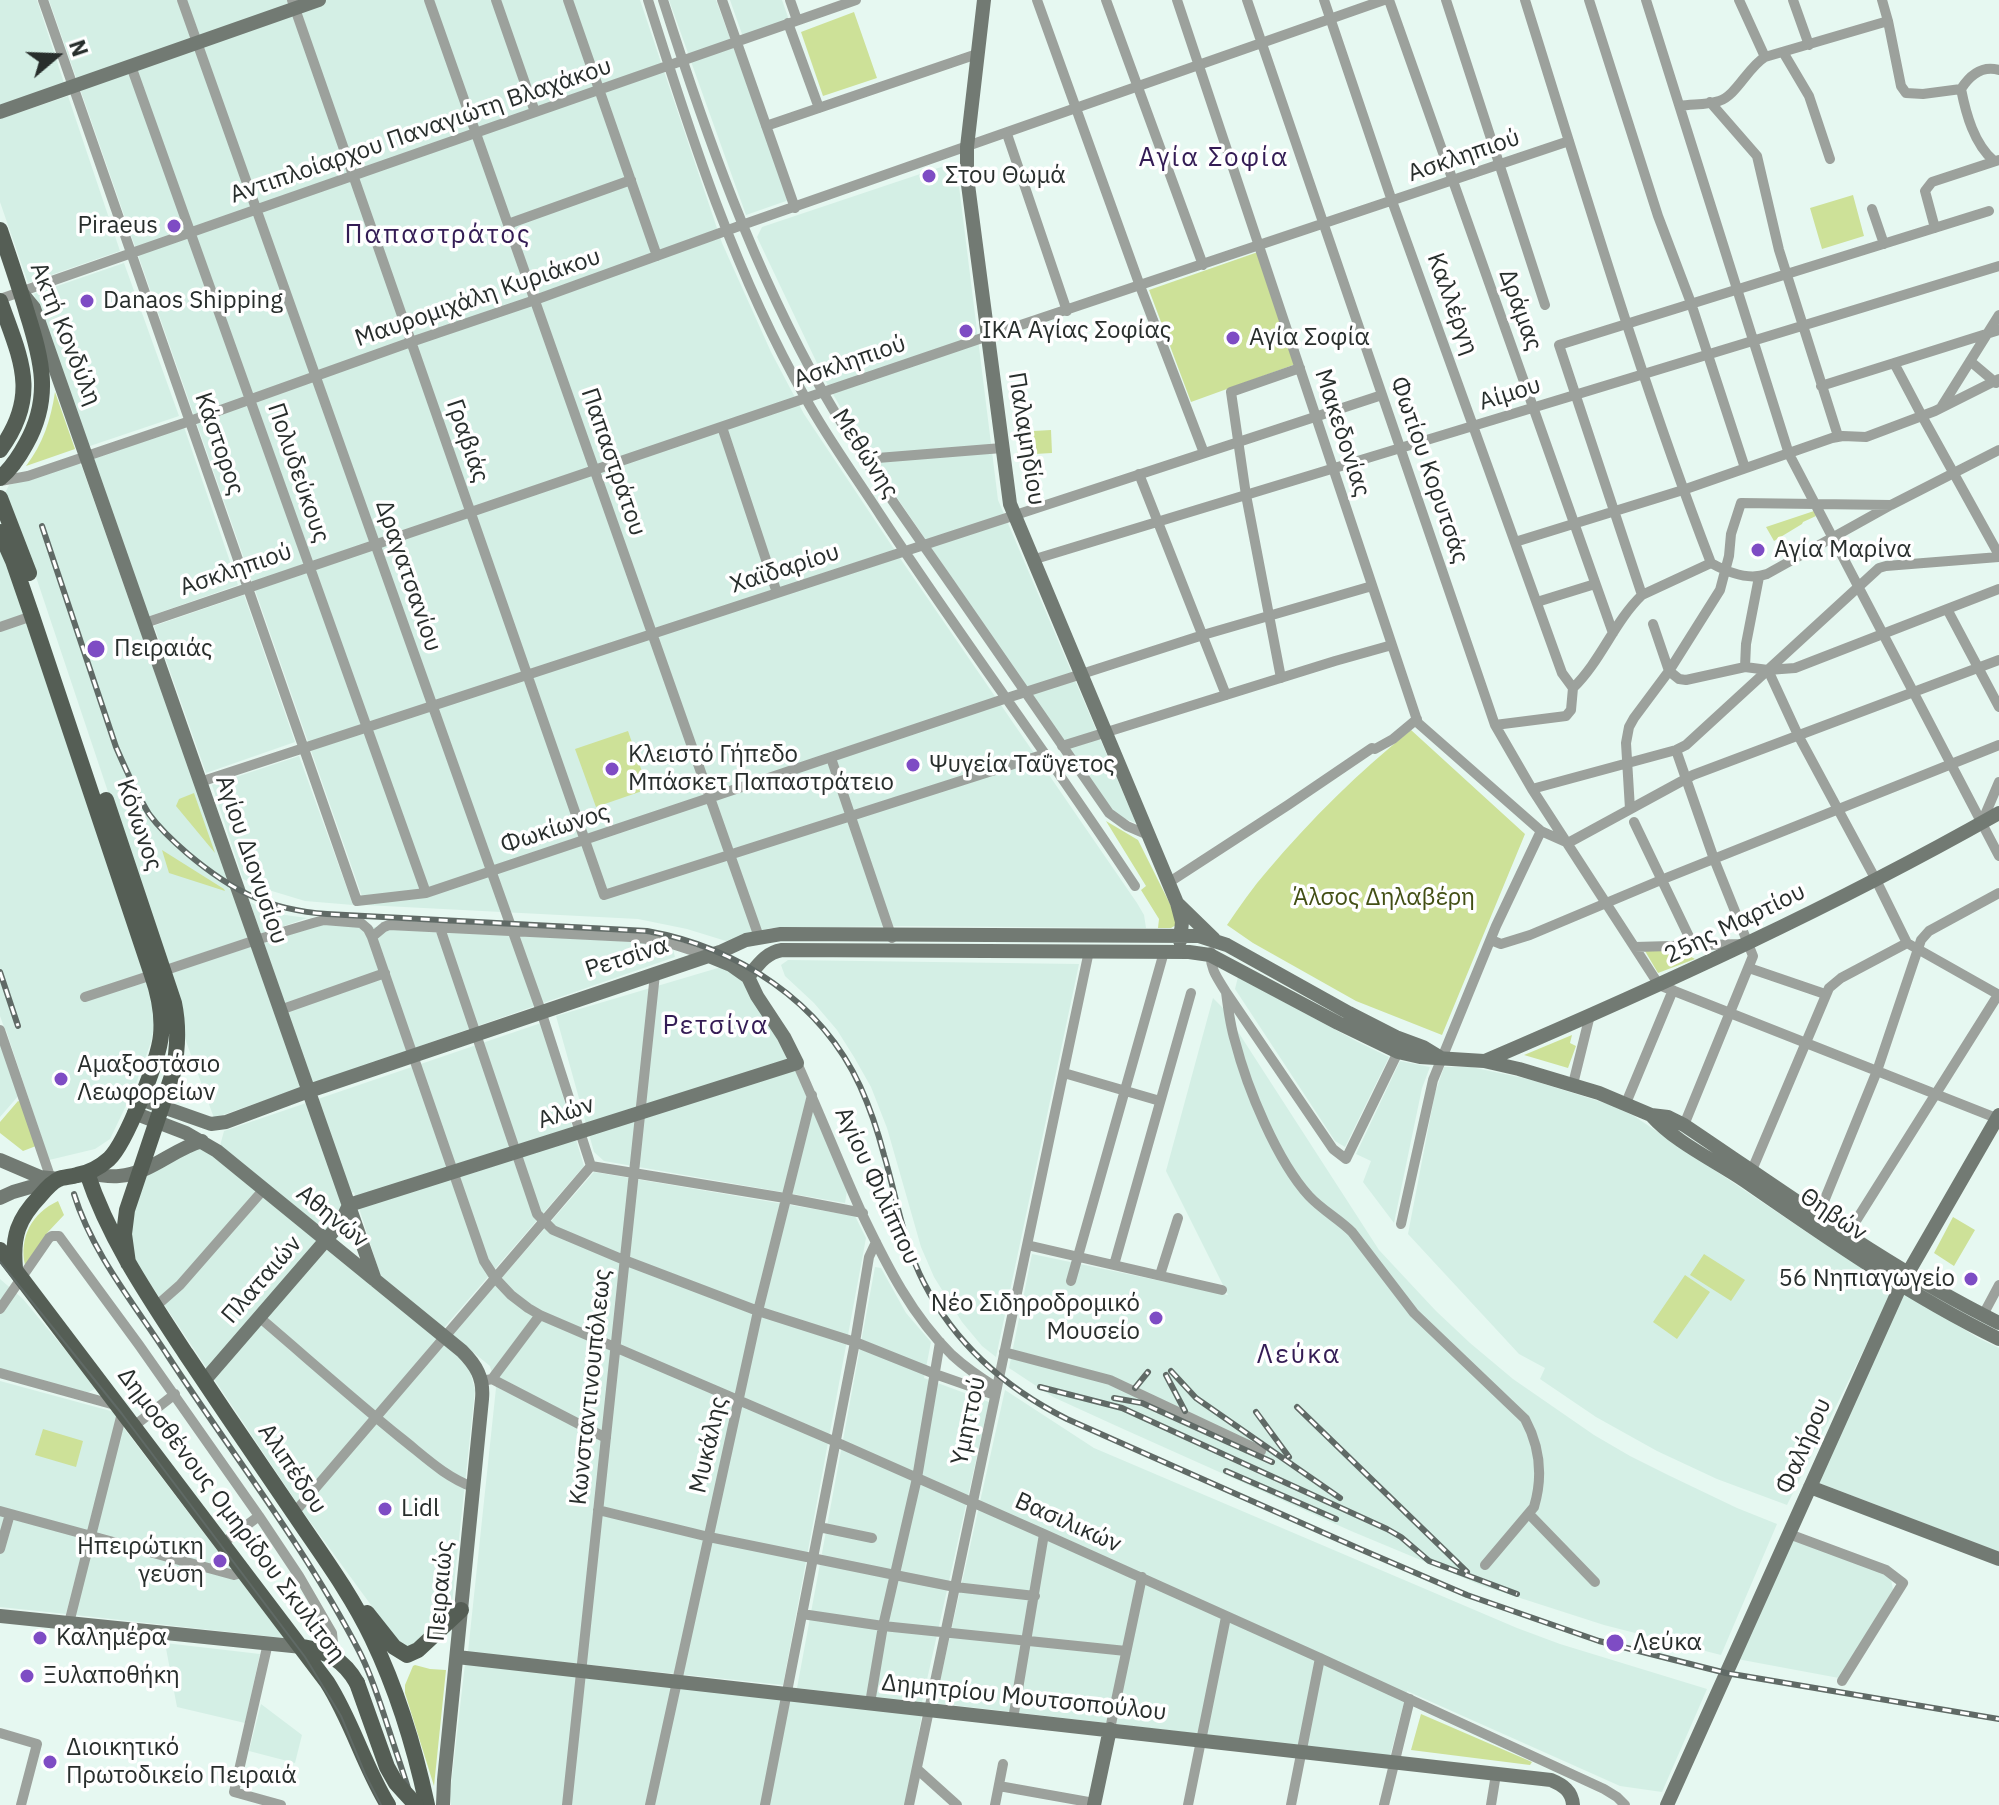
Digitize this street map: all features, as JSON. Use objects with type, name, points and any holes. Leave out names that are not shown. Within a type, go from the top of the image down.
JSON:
[{"type":"main road","points":[[0,112],[197,43],[293,4],[319,0]]},
{"type":"main road","name":"Παλαμηδίου","points":[[984,0],[967,147],[967,177],[1006,483],[1014,516],[1177,903],[1182,922],[1181,934],[1171,952]]},
{"type":"main road","name":"Ακτή Κονδύλη","points":[[0,230],[21,292],[34,308],[86,455]]},
{"type":"main road","points":[[0,480],[25,447],[35,426],[41,401],[41,359],[21,292]]},
{"type":"main road","points":[[0,300],[21,360],[24,385],[19,416],[0,450]]},
{"type":"main road","name":"Αγίου Διονυσίου","points":[[86,455],[375,1280]]},
{"type":"main road","name":"Κόνωνος","points":[[0,498],[23,556],[158,973],[161,1037],[156,1058],[116,1151],[103,1164],[87,1173]]},
{"type":"main road","name":"Κόνωνος","points":[[0,532],[158,973],[176,1012],[178,1038],[173,1073],[125,1220],[128,1263]]},
{"type":"main road","name":"25ης Μαρτίου","points":[[1484,1061],[1590,1015],[1666,987],[1876,880],[1999,813]]},
{"type":"main road","name":"Παλαμηδίου","points":[[1177,903],[1214,940]]},
{"type":"main road","name":"Ρετσίνα","points":[[158,1114],[218,1124],[759,937],[781,934],[1149,935]]},
{"type":"main road","name":"Θηβών","points":[[1149,935],[1199,936],[1227,945],[1349,1013],[1441,1058]]},
{"type":"main road","points":[[709,956],[731,965],[748,977],[768,954],[782,950],[1171,952]]},
{"type":"main road","name":"Θηβών","points":[[1171,952],[1210,955],[1398,1052],[1420,1057],[1484,1061],[1519,1069],[1573,1084],[1651,1115],[1668,1117],[1752,1170],[1904,1278],[1999,1339]]},
{"type":"main road","name":"Αγίου Φιλίππου","points":[[748,977],[797,1063]]},
{"type":"main road","name":"Αλών","points":[[349,1205],[797,1063]]},
{"type":"main road","name":"Αθηνών","points":[[137,1106],[158,1114],[233,1163],[444,1337],[472,1361],[487,1380]]},
{"type":"main road","name":"Θηβών","points":[[1651,1115],[1662,1127],[1822,1235],[1999,1323]]},
{"type":"main road","name":"Φαλήρου","points":[[1667,1805],[1904,1278],[1998,1117]]},
{"type":"main road","points":[[0,1198],[55,1179],[87,1173],[120,1176],[140,1171],[202,1141]]},
{"type":"main road","points":[[0,1160],[26,1173],[55,1179]]},
{"type":"main road","name":"Αλιπέδου","points":[[87,1173],[128,1263],[330,1566],[371,1637],[416,1757],[427,1805]]},
{"type":"main road","points":[[18,1273],[13,1245],[20,1221],[55,1179]]},
{"type":"main road","name":"Πλαταιών","points":[[204,1381],[341,1222],[349,1205]]},
{"type":"main road","name":"Δημοσθένους Ομηρίδου Σκυλίτση","points":[[0,1250],[302,1647],[339,1701],[388,1805]]},
{"type":"main road","name":"Πειραιώς","points":[[443,1805],[483,1390],[487,1380]]},
{"type":"main road","points":[[1810,1487],[1999,1559]]},
{"type":"main road","points":[[330,1566],[394,1647],[403,1654],[414,1653],[461,1610]]},
{"type":"main road","points":[[0,1616],[302,1647],[330,1655],[344,1665],[357,1683],[387,1767],[396,1783],[416,1805]]},
{"type":"main road","name":"Δημητρίου Μουτσοπούλου","points":[[457,1657],[1551,1780],[1568,1790],[1573,1805]]},
{"type":"main road","points":[[1094,1804],[1110,1729]]},
{"type":"street","name":"Κάστορος","points":[[43,0],[357,901]]},
{"type":"street","name":"Δραγατσανίου","points":[[182,0],[541,1011],[591,1166]]},
{"type":"street","name":"Παπαστράτου","points":[[429,0],[759,937]]},
{"type":"street","points":[[496,0],[535,112]]},
{"type":"street","points":[[568,0],[657,256]]},
{"type":"street","name":"Μεθώνης","points":[[648,0],[726,231],[763,316],[806,399],[904,551],[1135,886]]},
{"type":"street","name":"Μεθώνης","points":[[663,0],[742,225],[766,280],[824,393],[923,545],[1109,813],[1127,826],[1148,835]]},
{"type":"street","points":[[722,0],[795,208]]},
{"type":"street","points":[[790,0],[793,22],[819,108]]},
{"type":"street","name":"Αντιπλοίαρχου Παναγιώτη Βλαχάκου","points":[[0,300],[856,0]]},
{"type":"street","points":[[1037,0],[1204,453]]},
{"type":"street","points":[[1106,0],[1203,265]]},
{"type":"street","name":"Μακεδονίας","points":[[1177,0],[1419,724],[1541,831],[1568,843]]},
{"type":"street","name":"Φωτίου Κορυτσάς","points":[[1247,0],[1495,725],[1532,789],[1635,947],[1666,987]]},
{"type":"street","name":"Καλλέργη","points":[[1324,0],[1392,201],[1562,673],[1573,688]]},
{"type":"street","name":"Μαυρομιχάλη Κυριάκου","points":[[0,480],[28,476],[190,421],[1386,0]]},
{"type":"street","name":"Δράμας","points":[[1386,0],[1613,633]]},
{"type":"street","points":[[1446,0],[1545,305]]},
{"type":"street","points":[[1525,0],[1627,324],[1711,563],[1726,571],[1759,577],[1891,505],[1998,453]]},
{"type":"street","points":[[1589,0],[1658,216],[1691,303],[1745,468]]},
{"type":"street","points":[[1646,0],[1789,454],[1999,856]]},
{"type":"street","points":[[1739,0],[1765,57]]},
{"type":"street","points":[[1793,0],[1809,45]]},
{"type":"street","points":[[1882,0],[1901,86],[1906,93],[1961,89]]},
{"type":"street","name":"Γραβιάς","points":[[293,4],[604,895],[730,855]]},
{"type":"street","points":[[1680,106],[1723,100],[1765,57],[1888,21]]},
{"type":"street","points":[[1783,52],[1809,96],[1830,159]]},
{"type":"street","points":[[766,126],[977,54]]},
{"type":"street","name":"Πολυδεύκους","points":[[131,66],[426,893]]},
{"type":"street","points":[[1997,158],[1985,154],[1980,145],[1961,89],[1974,73],[1993,68],[1999,70]]},
{"type":"street","points":[[1710,102],[1757,156],[1786,274],[1838,436]]},
{"type":"street","points":[[1007,134],[1067,311]]},
{"type":"street","name":"Ασκληπιού","points":[[145,623],[1569,141]]},
{"type":"street","points":[[1935,228],[1925,191],[1932,182],[1997,158]]},
{"type":"street","points":[[508,224],[631,180]]},
{"type":"street","points":[[1872,209],[1884,244]]},
{"type":"street","points":[[1642,595],[1559,345],[1989,211]]},
{"type":"street","name":"Αίμου","points":[[1032,560],[1999,266]]},
{"type":"street","points":[[1941,407],[1999,315]]},
{"type":"street","points":[[1821,386],[1999,330]]},
{"type":"street","points":[[1515,542],[1683,490],[1838,436],[1866,437],[1997,382],[1970,361]]},
{"type":"street","points":[[1532,789],[1676,750],[1696,737],[1879,568],[1999,556],[1894,363]]},
{"type":"street","points":[[1281,678],[1246,495],[1231,392],[1300,368]]},
{"type":"street","name":"Χαϊδαρίου","points":[[200,782],[1382,395]]},
{"type":"street","points":[[722,427],[777,593]]},
{"type":"street","points":[[865,459],[1002,448]]},
{"type":"street","points":[[1139,474],[1226,695]]},
{"type":"street","points":[[1630,809],[1626,763],[1629,727],[1720,590],[1731,534],[1741,503],[1891,505]]},
{"type":"street","points":[[1495,725],[1566,716],[1571,710],[1573,688],[1585,676],[1633,604],[1642,595],[1711,563]]},
{"type":"street","points":[[1745,667],[1746,644],[1759,577]]},
{"type":"street","points":[[1537,602],[1595,584]]},
{"type":"street","name":"Φωκίωνος","points":[[357,901],[426,893],[1007,698],[1203,635],[1372,586]]},
{"type":"street","points":[[1653,624],[1669,671],[1686,680],[1745,667],[1768,670],[1795,668],[1999,589]]},
{"type":"street","points":[[1947,609],[1999,707]]},
{"type":"street","points":[[0,627],[32,616]]},
{"type":"street","points":[[1062,746],[1392,645]]},
{"type":"street","points":[[1568,843],[1686,778],[1999,660]]},
{"type":"street","points":[[1768,670],[1798,735],[1907,943],[1999,995],[1847,1235]]},
{"type":"street","points":[[1168,883],[1372,748],[1383,745],[1417,719]]},
{"type":"street","points":[[1491,940],[1501,944],[1530,935],[1999,745]]},
{"type":"street","points":[[1676,750],[1714,859],[1753,956],[1684,1125]]},
{"type":"street","points":[[730,855],[1045,754]]},
{"type":"street","points":[[831,758],[896,950]]},
{"type":"street","points":[[1981,824],[1999,782]]},
{"type":"street","points":[[1634,822],[1693,945]]},
{"type":"street","points":[[1401,1224],[1430,1089],[1441,1058],[1541,831]]},
{"type":"street","points":[[1818,1216],[1877,1071],[1924,936],[1999,893]]},
{"type":"street","points":[[85,997],[324,920],[361,923],[372,937],[484,1261],[495,1278]]},
{"type":"street","points":[[372,937],[389,925],[649,939],[709,956]]},
{"type":"street","points":[[440,928],[537,1214],[543,1222],[553,1230],[624,1260],[758,1311],[855,1342],[935,1374],[996,1392]]},
{"type":"street","points":[[1214,940],[1210,955],[1212,969],[1333,1149],[1346,1159],[1398,1052]]},
{"type":"street","points":[[1752,1170],[1825,994],[1834,982],[1907,943]]},
{"type":"street","points":[[1635,947],[1748,944]]},
{"type":"street","name":"Υμηττού","points":[[909,1805],[1089,951]]},
{"type":"street","points":[[1071,1281],[1125,1091],[1171,952]]},
{"type":"street","points":[[1749,968],[1825,994]]},
{"type":"street","points":[[280,1010],[385,973]]},
{"type":"street","name":"Κωνσταντινουπόλεως","points":[[567,1805],[655,974]]},
{"type":"street","points":[[1626,1103],[1666,987],[1998,1117]]},
{"type":"street","points":[[1226,992],[1235,1041],[1248,1080],[1272,1136],[1299,1185],[1321,1208],[1352,1232],[1414,1313],[1525,1419],[1533,1434],[1540,1469],[1538,1495],[1529,1514],[1485,1565]]},
{"type":"street","points":[[1114,1265],[1191,993]]},
{"type":"street","points":[[1573,1084],[1590,1015]]},
{"type":"street","points":[[0,1030],[55,1179]]},
{"type":"street","name":"Αγίου Φιλίππου","points":[[797,1063],[876,1242],[908,1301],[940,1342],[996,1392]]},
{"type":"street","points":[[1064,1073],[1160,1101]]},
{"type":"street","name":"Μυκάλης","points":[[650,1805],[758,1311],[812,1095]]},
{"type":"street","points":[[294,1513],[591,1166],[863,1213]]},
{"type":"street","points":[[155,1307],[180,1285],[264,1189]]},
{"type":"street","points":[[1160,1275],[1178,1218]]},
{"type":"street","points":[[0,1309],[18,1273],[52,1236],[64,1239],[299,1576],[329,1626],[333,1639],[330,1655]]},
{"type":"street","points":[[765,1805],[869,1257],[876,1242]]},
{"type":"street","points":[[1027,1245],[1222,1290]]},
{"type":"street","name":"Βασιλικών","points":[[495,1278],[540,1315],[1142,1577],[1604,1789],[1625,1805]]},
{"type":"street","points":[[1983,1315],[1999,1285]]},
{"type":"street","points":[[540,1315],[487,1380],[606,1438]]},
{"type":"street","points":[[259,1317],[445,1473],[473,1487]]},
{"type":"street","points":[[870,1703],[883,1626],[917,1478],[940,1342]]},
{"type":"street","points":[[1004,1352],[1110,1380],[1261,1451]]},
{"type":"street","points":[[0,1373],[122,1409],[69,1623]]},
{"type":"street","points":[[134,1426],[175,1394]]},
{"type":"street","points":[[598,1510],[709,1537],[955,1587],[1035,1596]]},
{"type":"street","points":[[0,1549],[5,1512],[234,1575],[245,1572]]},
{"type":"street","points":[[1529,1514],[1595,1582]]},
{"type":"street","points":[[223,1543],[259,1516]]},
{"type":"street","points":[[819,1527],[872,1538]]},
{"type":"street","points":[[1013,1719],[1044,1534]]},
{"type":"street","points":[[1789,1534],[1886,1570],[1903,1583],[1842,1681]]},
{"type":"street","points":[[1110,1729],[1142,1577]]},
{"type":"street","points":[[802,1614],[883,1626],[1126,1651]]},
{"type":"street","points":[[1188,1805],[1226,1617]]},
{"type":"street","points":[[268,1643],[234,1792],[281,1805]]},
{"type":"street","points":[[1291,1805],[1320,1658]]},
{"type":"street","points":[[1384,1805],[1410,1699]]},
{"type":"street","points":[[0,1733],[37,1744],[21,1805]]},
{"type":"street","points":[[995,1805],[1003,1764]]},
{"type":"street","points":[[917,1769],[957,1805]]},
{"type":"street","points":[[1491,1805],[1496,1774]]},
{"type":"street","points":[[999,1786],[1094,1804]]},
{"type":"shaded area","points":[[0,0],[37,0],[64,83],[0,106]]},
{"type":"shaded area","points":[[49,0],[640,0],[722,243],[771,352],[804,414],[1137,903],[1144,915],[1146,928],[770,928],[726,941],[638,919],[365,905]]},
{"type":"shaded area","points":[[669,0],[716,0],[789,200],[746,215]]},
{"type":"shaded area","points":[[730,0],[782,0],[789,20],[743,37]]},
{"type":"shaded area","points":[[68,96],[120,251],[28,283],[0,202],[0,119]]},
{"type":"shaded area","points":[[956,162],[998,500],[1136,823],[1120,817],[1109,807],[867,454],[825,380],[757,237],[762,227]]},
{"type":"shaded area","points":[[124,263],[179,416],[87,447],[34,294]]},
{"type":"shaded area","points":[[184,427],[238,585],[147,617],[92,459]]},
{"type":"shaded area","points":[[75,462],[82,467],[249,938],[166,965],[25,544],[4,495],[9,485]]},
{"type":"shaded area","points":[[0,550],[6,556],[153,997],[151,1042],[134,1089],[110,1139],[95,1149],[49,1160],[0,1016]]},
{"type":"shaded area","points":[[244,595],[295,742],[206,773],[154,626]]},
{"type":"shaded area","points":[[299,756],[353,905],[305,901],[243,879],[212,785]]},
{"type":"shaded area","points":[[250,902],[271,913],[307,918],[261,934]]},
{"type":"shaded area","points":[[320,924],[652,943],[673,949],[675,957],[214,1118],[183,1033],[169,973]]},
{"type":"shaded area","points":[[788,960],[1079,964],[996,1357],[962,1322],[934,1277],[921,1247],[887,1128],[871,1087],[837,1030],[785,976],[781,965]]},
{"type":"shaded area","points":[[728,965],[744,980],[791,1059],[847,1191],[845,1203],[604,1161],[594,1152],[556,1016]]},
{"type":"shaded area","points":[[1238,977],[1389,1057],[1345,1147],[1335,1141],[1235,989]]},
{"type":"shaded area","points":[[1213,998],[1222,1007],[1379,1250],[1470,1343],[1513,1379],[1594,1435],[1668,1475],[1777,1524],[1721,1655],[1604,1625],[1483,1586],[1351,1531],[1053,1397],[1009,1368],[1032,1254],[1228,1295],[1166,1171]]},
{"type":"shaded area","points":[[541,1023],[584,1166],[442,1330],[381,1278],[354,1192],[341,1197],[343,1207],[325,1234],[220,1146],[224,1131]]},
{"type":"shaded area","points":[[0,1037],[20,1094],[0,1117]]},
{"type":"shaded area","points":[[1400,1061],[1430,1067],[1422,1088],[1394,1223],[1363,1182],[1371,1161],[1356,1154]]},
{"type":"shaded area","points":[[1444,1067],[1471,1067],[1528,1079],[1611,1105],[1634,1116],[1811,1235],[1895,1287],[1787,1505],[1717,1479],[1657,1451],[1596,1417],[1540,1379],[1545,1368],[1519,1354],[1408,1234],[1435,1093]]},
{"type":"shaded area","points":[[198,1147],[211,1153],[453,1350],[469,1367],[475,1390],[451,1613],[414,1648],[403,1646],[303,1512],[133,1258],[130,1230],[138,1190],[148,1174]]},
{"type":"shaded area","points":[[594,1172],[855,1216],[866,1238],[783,1685],[468,1652],[496,1388],[490,1366],[452,1335]]},
{"type":"shaded area","points":[[875,1267],[881,1268],[906,1313],[931,1342],[924,1378],[989,1402],[922,1702],[797,1688]]},
{"type":"shaded area","points":[[0,1279],[23,1299],[95,1389],[87,1393],[0,1370]]},
{"type":"shaded area","points":[[1904,1292],[1999,1348],[1999,1552],[1814,1481]]},
{"type":"shaded area","points":[[0,1381],[118,1413],[66,1614],[0,1607]]},
{"type":"shaded area","points":[[1005,1390],[1094,1448],[1517,1628],[1707,1689],[1662,1792],[1620,1786],[1407,1691],[1390,1756],[935,1703]]},
{"type":"shaded area","points":[[123,1427],[284,1638],[75,1615]]},
{"type":"shaded area","points":[[1788,1538],[1888,1575],[1891,1579],[1893,1590],[1839,1678],[1737,1659]]},
{"type":"shaded area","points":[[165,1643],[260,1654],[245,1723],[177,1707]]},
{"type":"shaded area","points":[[465,1664],[922,1714],[906,1805],[451,1805]]},
{"type":"shaded area","points":[[261,1704],[302,1735],[295,1763],[249,1751]]},
{"type":"green space","points":[[854,12],[877,78],[823,96],[801,32]]},
{"type":"green space","points":[[1853,195],[1864,236],[1822,249],[1810,208]]},
{"type":"green space","points":[[1258,252],[1296,364],[1191,402],[1149,290]]},
{"type":"green space","points":[[55,392],[75,449],[26,466],[45,431]]},
{"type":"green space","points":[[1051,430],[1052,453],[1018,455],[1016,432]]},
{"type":"green space","points":[[1814,511],[1816,516],[1774,541],[1766,527]]},
{"type":"green space","name":"Άλσος Δηλαβέρη","points":[[1411,730],[1525,834],[1442,1035],[1356,1001],[1227,925],[1257,883],[1301,832]]},
{"type":"green space","name":"Κλειστό Γήπεδο Μπάσκετ Παπαστράτειο","points":[[628,731],[648,789],[596,807],[575,749]]},
{"type":"green space","points":[[194,793],[215,853],[176,806],[179,799]]},
{"type":"green space","points":[[1106,821],[1138,840],[1177,918],[1176,925],[1158,928],[1159,919],[1141,890],[1146,886]]},
{"type":"green space","points":[[162,850],[224,889],[225,891],[169,873]]},
{"type":"green space","points":[[1679,950],[1695,959],[1658,973],[1645,951]]},
{"type":"green space","points":[[1572,1035],[1570,1043],[1576,1046],[1568,1068],[1524,1055]]},
{"type":"green space","points":[[18,1101],[21,1102],[36,1146],[23,1151],[0,1133],[0,1122]]},
{"type":"green space","points":[[58,1201],[64,1215],[25,1265],[24,1245],[30,1227],[41,1212]]},
{"type":"green space","points":[[1953,1217],[1975,1230],[1954,1266],[1934,1253]]},
{"type":"green space","points":[[1704,1254],[1745,1280],[1731,1301],[1690,1275]]},
{"type":"green space","points":[[1685,1275],[1710,1292],[1677,1339],[1653,1322]]},
{"type":"green space","points":[[43,1429],[83,1441],[76,1467],[35,1455]]},
{"type":"green space","points":[[415,1665],[446,1670],[434,1786],[405,1693],[405,1685]]},
{"type":"green space","points":[[1421,1714],[1532,1762],[1530,1765],[1411,1750]]},
{"type":"tram line","points":[[0,1262],[122,1414],[305,1657],[341,1716],[381,1805]]},
{"type":"railway","points":[[42,526],[116,747],[149,814],[183,849],[236,888],[287,908],[327,914],[647,931],[713,950],[773,983],[823,1028],[860,1086],[879,1138],[911,1252],[937,1305],[984,1363],[1044,1407],[1467,1595],[1599,1641],[1726,1673],[1999,1719]]},
{"type":"railway","points":[[0,972],[18,1026]]},
{"type":"railway","points":[[74,1194],[92,1237],[115,1278],[292,1538],[338,1612],[372,1680],[413,1805]]},
{"type":"railway","points":[[1171,1371],[1196,1398],[1340,1498]]},
{"type":"railway","points":[[1135,1388],[1148,1372]]},
{"type":"railway","points":[[1166,1375],[1185,1411]]},
{"type":"railway","points":[[1040,1387],[1122,1408],[1387,1529],[1429,1561],[1517,1594]]},
{"type":"railway","points":[[1114,1398],[1142,1403],[1272,1462]]},
{"type":"railway","points":[[1297,1407],[1467,1572]]},
{"type":"railway","points":[[1256,1412],[1289,1457]]},
{"type":"railway","points":[[1226,1471],[1336,1519]]},
{"type":"place","name":"Στου Θωμά","points":[[929,176]]},
{"type":"place","name":"Piraeus","points":[[174,226]]},
{"type":"place","name":"Danaos Shipping","points":[[87,301]]},
{"type":"place","name":"ΙΚΑ Αγίας Σοφίας","points":[[966,331]]},
{"type":"place","name":"Αγία Σοφία","points":[[1233,338]]},
{"type":"place","name":"Αγία Μαρίνα","points":[[1758,550]]},
{"type":"place","name":"Πειραιάς","points":[[96,649]]},
{"type":"place","name":"Ψυγεία Ταΰγετος","points":[[913,765]]},
{"type":"place","name":"Κλειστό Γήπεδο Μπάσκετ Παπαστράτειο","points":[[612,769]]},
{"type":"place","name":"Αμαξοστάσιο Λεωφορείων","points":[[61,1079]]},
{"type":"place","name":"56 Νηπιαγωγείο","points":[[1971,1279]]},
{"type":"place","name":"Νέο Σιδηροδρομικό Μουσείο","points":[[1156,1318]]},
{"type":"place","name":"Lidl","points":[[385,1509]]},
{"type":"place","name":"Ηπειρώτικη γεύση","points":[[220,1561]]},
{"type":"place","name":"Καλημέρα","points":[[40,1638]]},
{"type":"place","name":"Λεύκα","points":[[1615,1643]]},
{"type":"place","name":"Ξυλαποθήκη","points":[[27,1676]]},
{"type":"place","name":"Διοικητικό Πρωτοδικείο Πειραιά","points":[[50,1762]]},
{"type":"district","name":"Αγία Σοφία","points":[[1214,158]]},
{"type":"district","name":"Παπαστράτος","points":[[438,235]]},
{"type":"district","name":"Ρετσίνα","points":[[716,1026]]},
{"type":"district","name":"Λεύκα","points":[[1299,1355]]}]
